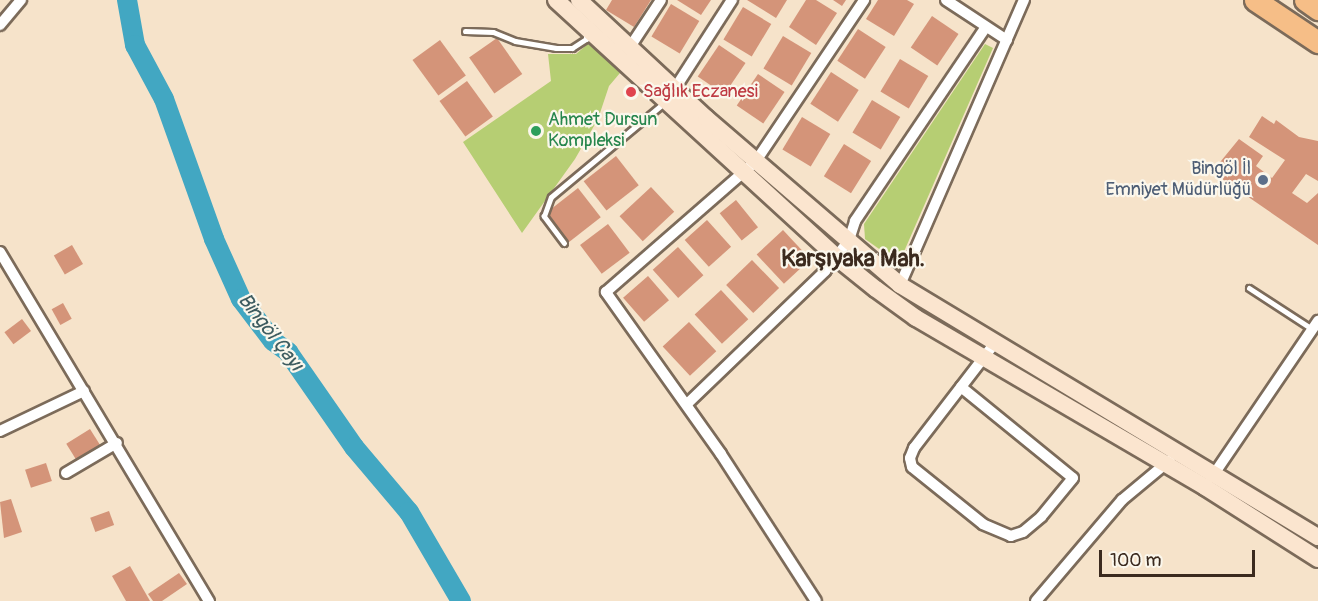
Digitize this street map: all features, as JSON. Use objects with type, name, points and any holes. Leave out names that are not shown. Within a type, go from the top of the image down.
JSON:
[{"type":"highway","points":[[1255,0],[1318,42]]},
{"type":"highway","points":[[1305,0],[1318,9]]},
{"type":"street","points":[[0,25],[21,0]]},
{"type":"street","points":[[556,0],[586,28],[670,95],[750,166],[849,240],[900,285],[1215,472],[1318,537]]},
{"type":"street","points":[[579,0],[596,6],[670,95]]},
{"type":"street","points":[[630,47],[661,0]]},
{"type":"street","points":[[670,95],[732,0]]},
{"type":"street","points":[[816,601],[687,404],[606,292],[750,166],[864,0]]},
{"type":"street","points":[[946,0],[1007,40]]},
{"type":"street","points":[[900,285],[1024,0]]},
{"type":"street","points":[[586,28],[596,6]]},
{"type":"street","points":[[687,404],[836,257],[849,240],[855,220],[986,27]]},
{"type":"street","points":[[750,166],[836,257],[916,318],[1205,487],[1318,559]]},
{"type":"street","points":[[0,252],[117,443],[209,601]]},
{"type":"street","points":[[1205,487],[1315,325]]},
{"type":"street","points":[[961,387],[1073,478],[1041,517],[1023,532],[1011,536],[983,525],[912,467],[910,458],[914,447],[995,343]]},
{"type":"street","points":[[0,430],[84,391]]},
{"type":"street","points":[[66,473],[117,443]]},
{"type":"street","points":[[1036,601],[1122,500],[1166,466],[1177,450]]},
{"type":"lane","points":[[465,31],[493,32],[515,41],[572,48],[586,39],[586,28]]},
{"type":"lane","points":[[564,243],[544,216],[551,197],[670,95]]},
{"type":"lane","points":[[1250,288],[1315,325]]},
{"type":"green space","name":"Ahmet Dursun Kompleksi","points":[[589,43],[620,73],[609,86],[598,119],[575,159],[522,233],[463,142],[551,81],[548,54],[576,54]]},
{"type":"green space","points":[[985,44],[993,48],[899,263],[865,239],[864,224]]},
{"type":"building","points":[[612,0],[651,0],[634,27],[606,10]]},
{"type":"building","points":[[677,0],[711,0],[701,15]]},
{"type":"building","points":[[747,0],[787,0],[776,18]]},
{"type":"building","points":[[806,0],[816,0],[837,13],[816,45],[789,27]]},
{"type":"building","points":[[833,0],[846,0],[842,6]]},
{"type":"building","points":[[878,0],[907,0],[914,4],[894,36],[866,19]]},
{"type":"building","points":[[671,4],[699,21],[680,54],[651,37]]},
{"type":"building","points":[[743,7],[771,24],[752,57],[723,40]]},
{"type":"building","points":[[932,16],[959,34],[937,65],[911,48]]},
{"type":"building","points":[[858,29],[886,47],[865,79],[837,61]]},
{"type":"building","points":[[783,36],[811,53],[792,86],[763,69]]},
{"type":"building","points":[[497,38],[522,74],[494,94],[469,58]]},
{"type":"building","points":[[440,40],[466,76],[438,96],[412,60]]},
{"type":"building","points":[[719,45],[746,63],[724,94],[698,77]]},
{"type":"building","points":[[900,59],[928,76],[909,109],[880,92]]},
{"type":"building","points":[[831,72],[859,90],[838,122],[810,104]]},
{"type":"building","points":[[758,74],[785,92],[763,123],[737,106]]},
{"type":"building","points":[[467,81],[493,117],[465,137],[439,101]]},
{"type":"building","points":[[872,100],[900,117],[881,150],[852,133]]},
{"type":"building","name":"Bingöl İl Emniyet Müdürlüğü","points":[[1262,116],[1274,124],[1276,120],[1299,137],[1318,141],[1318,181],[1306,174],[1292,193],[1307,203],[1318,193],[1318,245],[1212,172],[1239,139],[1263,156],[1256,166],[1272,178],[1285,160],[1249,137]]},
{"type":"building","points":[[802,117],[830,134],[811,167],[782,150]]},
{"type":"building","points":[[844,144],[871,161],[851,193],[824,176]]},
{"type":"building","points":[[616,156],[639,185],[606,210],[584,181]]},
{"type":"building","points":[[651,187],[674,212],[643,241],[620,216]]},
{"type":"building","points":[[578,188],[601,217],[568,242],[546,213]]},
{"type":"building","points":[[736,200],[758,227],[742,240],[720,213]]},
{"type":"building","points":[[707,220],[731,247],[709,267],[685,240]]},
{"type":"building","points":[[608,224],[630,253],[602,274],[580,245]]},
{"type":"building","points":[[783,230],[810,259],[784,284],[757,255]]},
{"type":"building","points":[[72,245],[83,264],[65,275],[54,256]]},
{"type":"building","points":[[678,247],[703,275],[678,298],[653,270]]},
{"type":"building","points":[[752,260],[779,288],[753,313],[726,285]]},
{"type":"building","points":[[648,276],[669,300],[644,322],[623,298]]},
{"type":"building","points":[[721,290],[748,319],[722,344],[695,315]]},
{"type":"building","points":[[63,303],[72,319],[60,325],[52,309]]},
{"type":"building","points":[[22,319],[31,331],[13,344],[4,332]]},
{"type":"building","points":[[689,322],[716,351],[690,376],[663,347]]},
{"type":"building","points":[[90,429],[100,445],[76,460],[66,444]]},
{"type":"building","points":[[46,463],[52,481],[31,488],[25,470]]},
{"type":"building","points":[[11,499],[22,532],[4,538],[0,502]]},
{"type":"building","points":[[109,511],[114,525],[95,532],[90,518]]},
{"type":"building","points":[[130,566],[150,601],[126,601],[112,576]]},
{"type":"building","points":[[179,573],[187,584],[162,601],[153,601],[148,594]]},
{"type":"waterway","name":"Bingöl Çayı","points":[[127,0],[135,45],[164,99],[214,239],[241,299],[273,341],[288,352],[354,447],[409,512],[461,601]]},
{"type":"place","name":"Sağlık Eczanesi","points":[[631,92]]},
{"type":"place","name":"Ahmet Dursun Kompleksi","points":[[536,131]]},
{"type":"place","name":"Bingöl İl Emniyet Müdürlüğü","points":[[1263,180]]},
{"type":"district","name":"Karşıyaka Mah.","points":[[853,259]]}]
